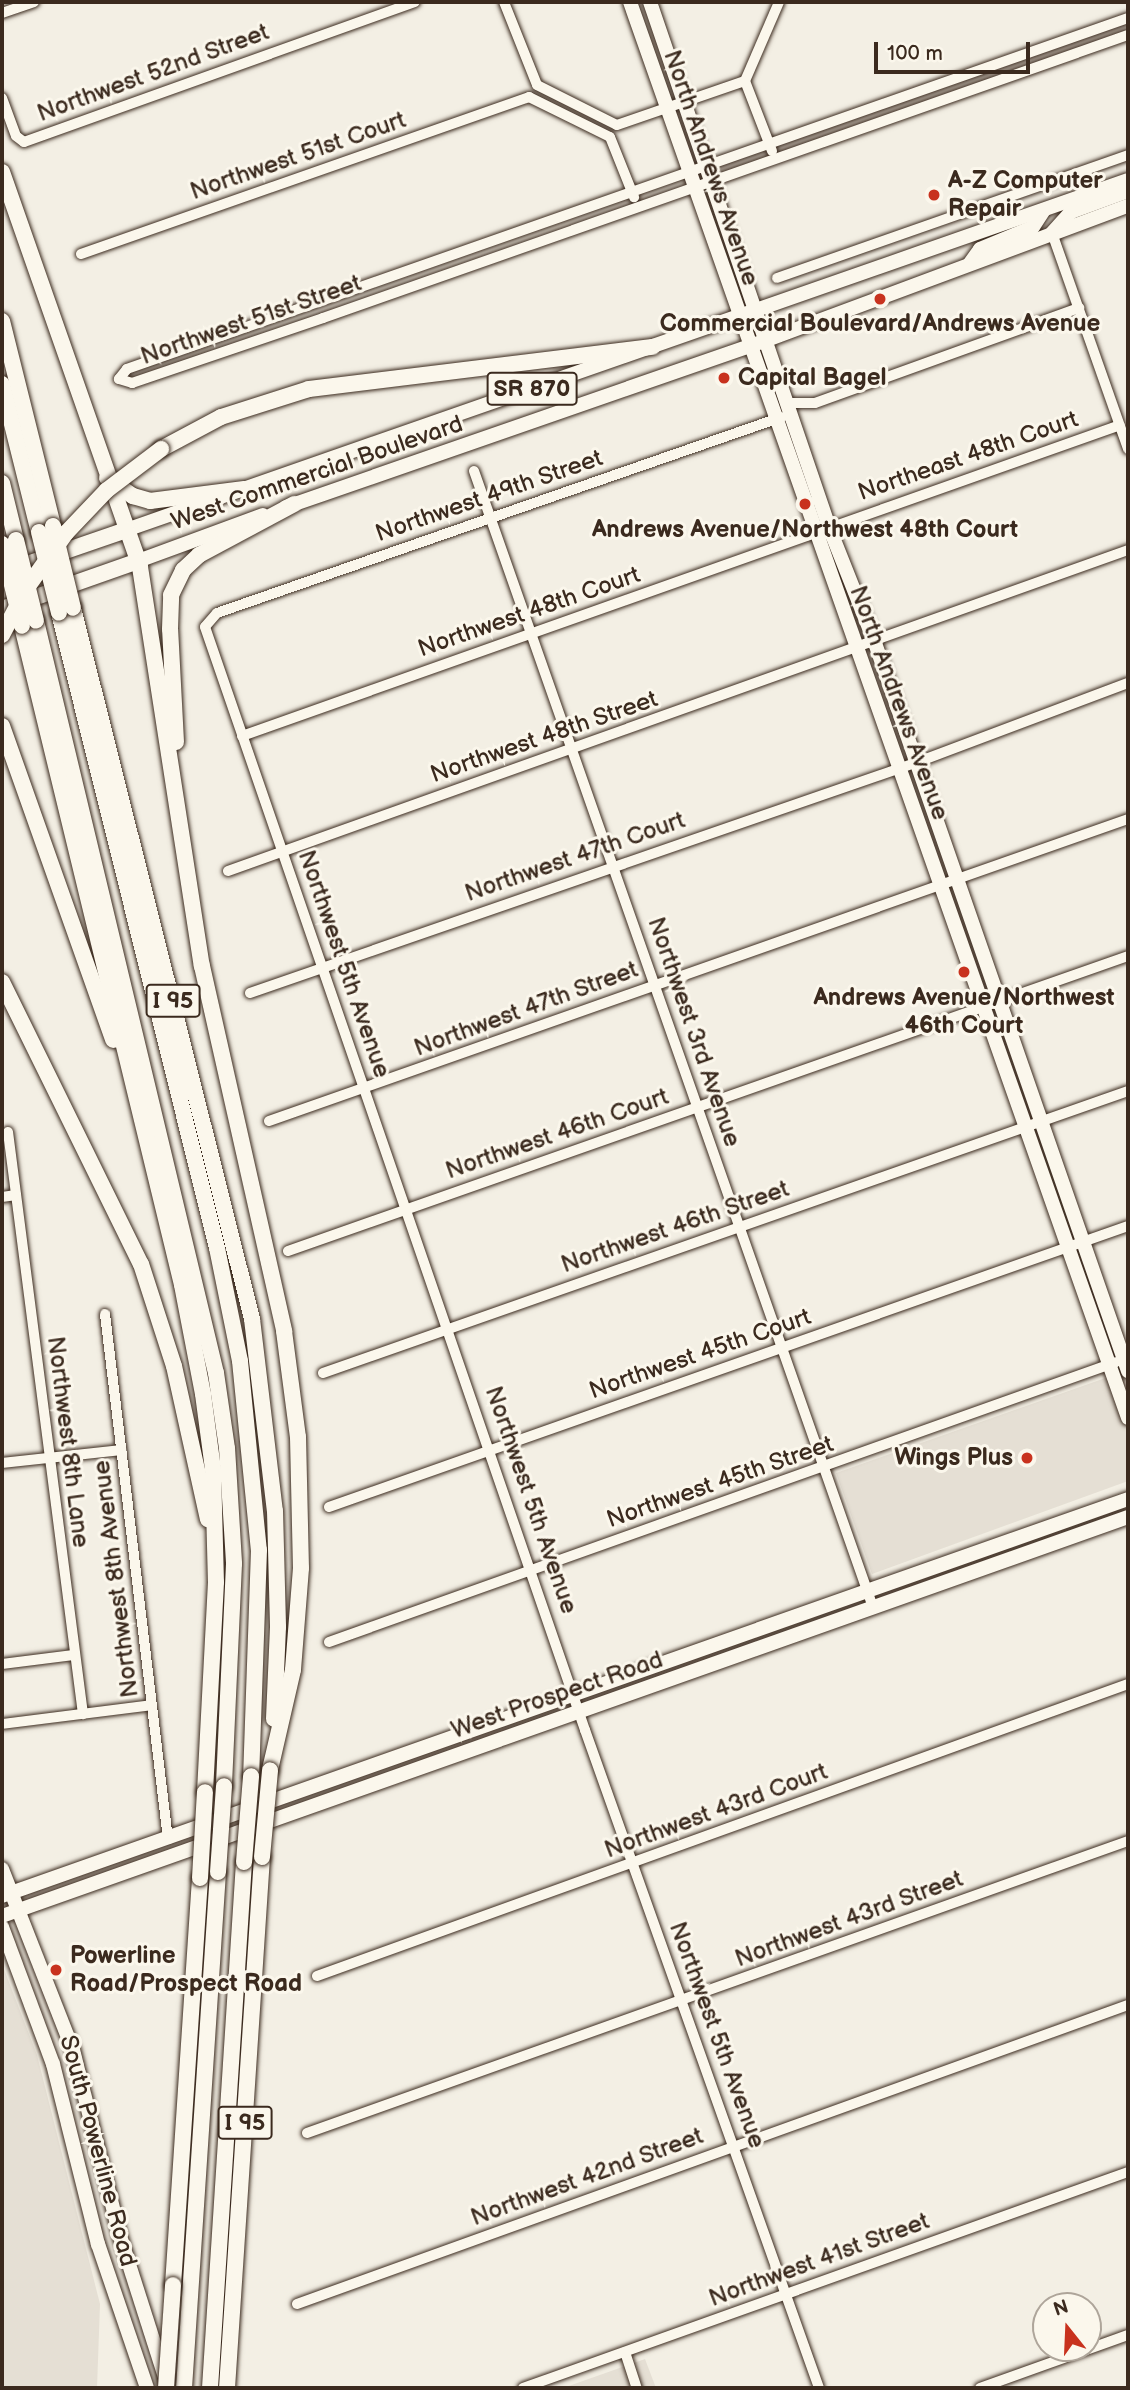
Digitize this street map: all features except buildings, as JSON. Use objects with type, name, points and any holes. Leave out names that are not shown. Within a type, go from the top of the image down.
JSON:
[{"type":"highway","points":[[2,172],[138,561],[176,780],[202,966],[280,1307],[295,1409],[301,1502],[299,1613],[293,1670],[270,1770]]},
{"type":"highway","name":"I 95","points":[[2,321],[46,529],[235,1245],[258,1358],[277,1549],[277,1665],[227,2388]]},
{"type":"highway","points":[[2,635],[26,589],[66,533],[107,490],[161,449],[221,417],[309,388],[652,347]]},
{"type":"highway","points":[[2,384],[46,529]]},
{"type":"highway","points":[[107,478],[133,496],[150,501],[244,489]]},
{"type":"highway","points":[[2,483],[9,542]]},
{"type":"highway","points":[[176,780],[171,595],[183,570],[199,555],[294,504]]},
{"type":"highway","name":"West Commercial Boulevard","points":[[2,573],[126,530]]},
{"type":"highway","name":"I 95","points":[[9,542],[197,1358],[213,1469],[215,1545],[205,1792],[167,2388]]},
{"type":"highway","name":"West Commercial Boulevard","points":[[2,609],[138,561]]},
{"type":"highway","points":[[66,610],[217,1248],[240,1361],[259,1550],[251,1776],[210,2388]]},
{"type":"highway","points":[[29,624],[216,1373],[228,1460],[234,1564],[224,1786],[184,2388]]},
{"type":"highway","points":[[2,726],[136,1099]]},
{"type":"highway","points":[[2,982],[119,1213],[147,1279],[174,1366],[195,1475],[215,1545]]},
{"type":"main road","name":"North Andrews Avenue","points":[[630,2],[774,420],[1026,1129],[1069,1247],[1123,1363]]},
{"type":"main road","name":"North Andrews Avenue","points":[[650,2],[829,527],[874,643],[1085,1241],[1123,1363],[1128,1418]]},
{"type":"main road","name":"SR 870","points":[[756,310],[1128,180]]},
{"type":"main road","points":[[1052,233],[1071,212],[1128,191]]},
{"type":"main road","name":"SR 870","points":[[767,340],[1128,206]]},
{"type":"main road","points":[[970,263],[980,248],[1033,227],[1044,210]]},
{"type":"main road","name":"West Commercial Boulevard","points":[[126,530],[756,310]]},
{"type":"main road","name":"West Commercial Boulevard","points":[[138,561],[767,340]]},
{"type":"main road","name":"West Prospect Road","points":[[7,1894],[1128,1499]]},
{"type":"main road","name":"West Prospect Road","points":[[2,1916],[1128,1517]]},
{"type":"main road","name":"South Powerline Road","points":[[2,1869],[7,1894],[20,1910],[73,2050],[150,2337]]},
{"type":"main road","name":"South Powerline Road","points":[[2,1927],[56,2075],[112,2288],[147,2388]]},
{"type":"main road","points":[[112,2288],[129,2303],[150,2337],[167,2388]]},
{"type":"street","points":[[2,13],[34,2]]},
{"type":"street","name":"Northwest 52nd Street","points":[[2,98],[16,136],[24,142],[415,2]]},
{"type":"street","points":[[504,2],[537,85],[617,125]]},
{"type":"street","points":[[774,159],[746,81],[782,3]]},
{"type":"street","points":[[691,180],[769,145],[1128,18]]},
{"type":"street","points":[[710,173],[774,159],[1128,35]]},
{"type":"street","points":[[1003,62],[1008,79]]},
{"type":"street","points":[[610,137],[617,125],[746,81]]},
{"type":"street","points":[[537,85],[529,97],[610,137],[637,206]]},
{"type":"street","name":"Northwest 51st Court","points":[[81,254],[529,97]]},
{"type":"street","points":[[777,278],[1128,155]]},
{"type":"street","name":"Northwest 51st Street","points":[[691,180],[637,206],[323,318],[132,383],[119,379],[127,369],[317,302],[633,193],[691,180]]},
{"type":"street","points":[[1036,187],[1044,210]]},
{"type":"street","points":[[1052,233],[1128,449]]},
{"type":"street","points":[[317,302],[323,318]]},
{"type":"street","points":[[790,408],[815,403],[1079,308]]},
{"type":"street","name":"Northwest 49th Street","points":[[205,624],[210,617],[234,607],[774,420],[790,408]]},
{"type":"street","points":[[1116,413],[1128,409]]},
{"type":"street","name":"Northeast 48th Court","points":[[829,527],[1120,425]]},
{"type":"street","name":"Northwest 3rd Avenue","points":[[474,471],[873,1607]]},
{"type":"street","name":"Northwest 48th Court","points":[[242,736],[829,527]]},
{"type":"street","name":"Northwest 48th Street","points":[[228,871],[874,643],[1128,550]]},
{"type":"street","name":"Northwest 5th Avenue","points":[[205,624],[282,852],[492,1449],[579,1711],[819,2388]]},
{"type":"street","name":"Northwest 47th Court","points":[[250,993],[613,865],[899,769],[1128,683]]},
{"type":"street","name":"Northwest 47th Street","points":[[269,1121],[1128,819]]},
{"type":"street","name":"Northwest 46th Court","points":[[288,1251],[1128,956]]},
{"type":"street","name":"Northwest 46th Street","points":[[323,1373],[1026,1129],[1128,1091]]},
{"type":"street","name":"Northwest 8th Lane","points":[[8,1132],[73,1655],[83,1714]]},
{"type":"street","points":[[2,1197],[16,1195]]},
{"type":"street","name":"Northwest 45th Court","points":[[329,1507],[1128,1226]]},
{"type":"street","name":"Northwest 8th Avenue","points":[[105,1314],[169,1839]]},
{"type":"street","name":"Northwest 45th Street","points":[[329,1642],[1123,1363]]},
{"type":"street","points":[[2,1463],[121,1450]]},
{"type":"street","points":[[2,1664],[73,1655]]},
{"type":"street","name":"Northwest 43rd Court","points":[[317,1976],[1128,1684]]},
{"type":"street","points":[[2,1724],[152,1705]]},
{"type":"street","name":"Northwest 43rd Street","points":[[307,2133],[1128,1841]]},
{"type":"street","name":"Northwest 42nd Street","points":[[297,2304],[1128,2005]]},
{"type":"street","name":"Northwest 41st Street","points":[[523,2388],[1128,2172]]},
{"type":"street","points":[[980,2388],[1128,2335]]},
{"type":"street","points":[[625,2352],[638,2388]]},
{"type":"shaded area","points":[[1128,21],[1128,31],[722,173],[719,166]]},
{"type":"shaded area","points":[[1128,1370],[1128,1481],[872,1574],[836,1473]]},
{"type":"shaded area","points":[[2,1964],[37,2055],[100,2304],[97,2388],[2,2388]]},
{"type":"shaded area","points":[[645,2359],[656,2388],[563,2388]]},
{"type":"place","name":"A-Z Computer Repair","points":[[934,195]]},
{"type":"place","name":"Commercial Boulevard/Andrews Avenue","points":[[880,299]]},
{"type":"place","name":"Capital Bagel","points":[[724,378]]},
{"type":"place","name":"Andrews Avenue/Northwest 48th Court","points":[[805,504]]},
{"type":"place","name":"Andrews Avenue/Northwest 46th Court","points":[[964,972]]},
{"type":"place","name":"Wings Plus","points":[[1027,1458]]},
{"type":"place","name":"Powerline Road/Prospect Road","points":[[56,1970]]}]
